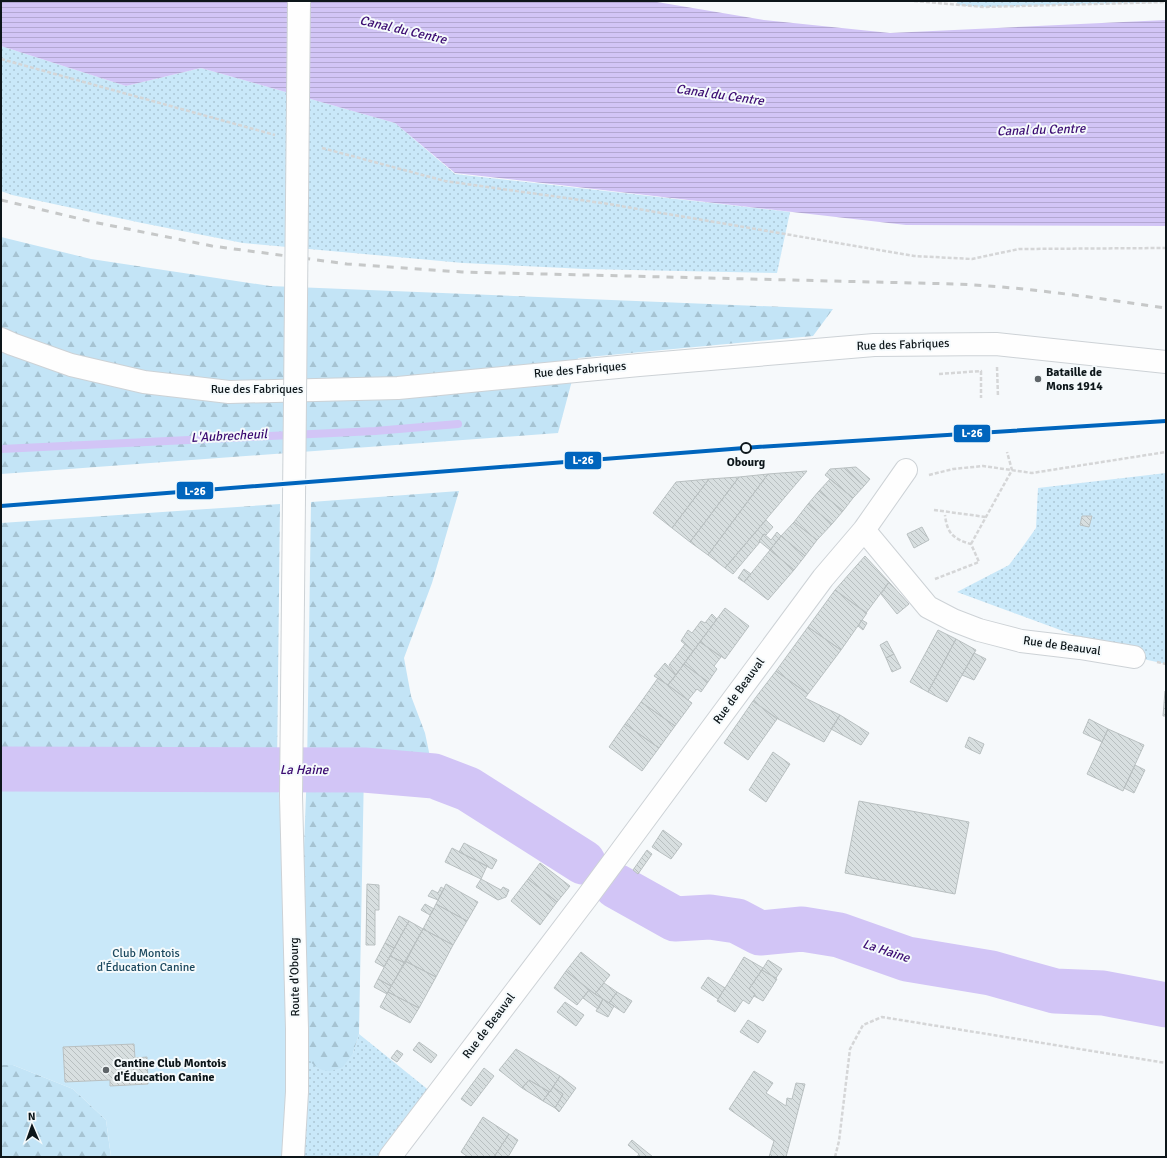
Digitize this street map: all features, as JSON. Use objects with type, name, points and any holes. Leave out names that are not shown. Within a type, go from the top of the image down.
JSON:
[{"type":"street","name":"Route d'Obourg","points":[[293,1157],[297,1092],[297,1029],[291,796],[299,1]]},
{"type":"street","name":"Rue des Fabriques","points":[[1,339],[78,367],[144,382],[229,392],[398,388],[639,365],[874,345],[996,344],[1166,362]]},
{"type":"street","name":"Rue de Beauval","points":[[390,1157],[588,896],[823,578],[864,530],[906,470]]},
{"type":"street","name":"Rue de Beauval","points":[[864,530],[928,607],[953,620],[979,630],[1021,641],[1080,648],[1134,657]]},
{"type":"path","points":[[914,1],[984,7],[1166,2]]},
{"type":"path","points":[[1,59],[276,135]]},
{"type":"path","points":[[322,148],[445,181],[609,204],[914,256],[972,258],[1019,249],[1166,248]]},
{"type":"path","points":[[996,344],[998,397]]},
{"type":"path","points":[[939,374],[981,371],[981,398]]},
{"type":"path","points":[[971,544],[1012,470],[1007,452]]},
{"type":"path","points":[[906,470],[916,478],[953,469],[983,466],[1032,473],[1166,452]]},
{"type":"path","points":[[934,510],[986,517]]},
{"type":"path","points":[[945,515],[946,526],[951,534],[960,541],[971,544]]},
{"type":"path","points":[[912,587],[979,562],[971,544]]},
{"type":"path","points":[[835,1157],[840,1134],[850,1049],[863,1025],[882,1017],[1166,1062]]},
{"type":"green space","points":[[957,1],[1166,2],[984,7],[957,5]]},
{"type":"green space","points":[[1,46],[126,86],[201,68],[395,123],[455,174],[790,212],[777,273],[585,269],[463,263],[243,243],[12,195],[1,191]]},
{"type":"green space","points":[[1,237],[91,259],[270,286],[833,309],[813,336],[578,358],[558,433],[1,474]]},
{"type":"green space","points":[[1166,473],[1166,664],[1134,657],[957,592],[1009,565],[1036,528],[1038,488]]},
{"type":"green space","points":[[459,491],[432,583],[404,658],[411,696],[425,733],[434,776],[364,770],[359,1034],[353,1053],[343,1067],[331,1071],[323,1070],[312,1063],[308,1057],[297,1029],[307,769],[311,502]]},
{"type":"green space","points":[[280,504],[277,769],[1,769],[1,523]]},
{"type":"green space","name":"Club Montois d'Éducation Canine","points":[[1,769],[277,769],[297,1029],[293,1157],[111,1157],[106,1120],[73,1089],[13,1065],[1,1065]]},
{"type":"green space","points":[[297,1029],[353,1053],[359,1034],[436,1096],[390,1157],[300,1157]]},
{"type":"green space","points":[[1,1065],[13,1065],[73,1089],[106,1120],[111,1157],[1,1157]]},
{"type":"water","name":"Canal du Centre","points":[[1,1],[651,1],[764,20],[890,33],[1166,20],[1166,226],[906,225],[455,173],[395,123],[201,68],[126,86],[1,46]]},
{"type":"building","points":[[856,467],[870,479],[864,486],[844,468]]},
{"type":"building","points":[[844,468],[864,486],[853,498],[825,475],[830,469]]},
{"type":"building","points":[[807,471],[725,568],[708,555],[768,474]]},
{"type":"building","points":[[768,474],[708,555],[690,542],[739,477]]},
{"type":"building","points":[[739,477],[690,542],[672,528],[709,479]]},
{"type":"building","points":[[709,479],[672,528],[653,513],[676,482]]},
{"type":"building","points":[[830,479],[853,498],[843,511],[819,491]]},
{"type":"building","points":[[819,491],[843,511],[832,524],[808,504]]},
{"type":"building","points":[[808,504],[832,524],[817,540],[794,522]]},
{"type":"building","points":[[1082,516],[1092,516],[1089,527],[1080,525]]},
{"type":"building","points":[[766,520],[773,527],[766,535],[764,534],[759,541],[760,542],[733,574],[725,568]]},
{"type":"building","points":[[794,522],[817,540],[805,556],[781,536]]},
{"type":"building","points":[[922,527],[929,540],[914,548],[907,534]]},
{"type":"building","points":[[777,532],[781,536],[770,550],[759,541],[764,534],[771,540]]},
{"type":"building","points":[[781,536],[805,556],[794,570],[770,550]]},
{"type":"building","points":[[770,550],[794,570],[768,600],[744,582]]},
{"type":"building","points":[[865,556],[889,582],[866,613],[835,590]]},
{"type":"building","points":[[744,569],[751,574],[744,582],[738,578]]},
{"type":"building","points":[[889,582],[909,604],[897,614],[881,594]]},
{"type":"building","points":[[835,590],[867,613],[841,650],[808,627]]},
{"type":"building","points":[[725,608],[749,626],[725,659],[700,642]]},
{"type":"building","points":[[712,614],[717,619],[693,651],[681,641],[688,630],[692,633],[701,621],[705,623]]},
{"type":"building","points":[[862,620],[867,623],[863,630],[858,626]]},
{"type":"building","points":[[808,627],[841,650],[808,694],[776,671]]},
{"type":"building","points":[[938,630],[956,639],[928,692],[910,682]]},
{"type":"building","points":[[956,639],[976,650],[947,702],[928,692]]},
{"type":"building","points":[[887,641],[894,654],[886,658],[880,645]]},
{"type":"building","points":[[700,642],[721,657],[714,666],[717,669],[708,682],[684,664]]},
{"type":"building","points":[[685,644],[693,651],[676,675],[669,665]]},
{"type":"building","points":[[974,653],[986,659],[974,680],[962,675]]},
{"type":"building","points":[[894,654],[901,668],[892,672],[886,658]]},
{"type":"building","points":[[665,663],[676,675],[668,685],[654,676]]},
{"type":"building","points":[[684,664],[708,682],[701,692],[697,689],[688,700],[668,685]]},
{"type":"building","points":[[776,671],[808,694],[805,698],[840,715],[824,742],[778,719],[753,701]]},
{"type":"building","points":[[658,678],[692,703],[675,726],[641,702]]},
{"type":"building","points":[[1165,691],[1166,716],[1163,716]]},
{"type":"building","points":[[753,701],[777,719],[748,760],[724,743]]},
{"type":"building","points":[[641,702],[675,726],[659,748],[625,724]]},
{"type":"building","points":[[840,715],[869,733],[861,745],[831,729]]},
{"type":"building","points":[[1089,719],[1108,729],[1102,742],[1083,733]]},
{"type":"building","points":[[625,724],[659,748],[642,771],[609,747]]},
{"type":"building","points":[[1108,729],[1144,745],[1123,791],[1087,774]]},
{"type":"building","points":[[969,737],[984,744],[980,754],[965,747]]},
{"type":"building","points":[[773,752],[790,764],[766,802],[749,790]]},
{"type":"building","points":[[1135,765],[1145,770],[1134,793],[1124,788]]},
{"type":"building","points":[[859,801],[969,822],[955,894],[845,873]]},
{"type":"building","points":[[663,830],[682,844],[671,859],[652,847]]},
{"type":"building","points":[[464,843],[497,860],[492,869],[459,852]]},
{"type":"building","points":[[452,848],[487,866],[481,879],[445,862]]},
{"type":"building","points":[[647,850],[652,854],[638,874],[633,870]]},
{"type":"building","points":[[540,863],[570,886],[557,902],[528,879]]},
{"type":"building","points":[[481,879],[501,890],[503,887],[509,890],[506,897],[498,900],[476,887]]},
{"type":"building","points":[[528,879],[557,902],[540,925],[511,901]]},
{"type":"building","points":[[367,884],[379,885],[379,910],[375,910],[375,945],[366,945]]},
{"type":"building","points":[[446,884],[478,902],[467,921],[436,904]]},
{"type":"building","points":[[441,887],[444,889],[438,900],[428,896],[432,890],[438,893]]},
{"type":"building","points":[[425,904],[434,909],[430,915],[421,910]]},
{"type":"building","points":[[436,904],[467,921],[453,945],[423,929]]},
{"type":"building","points":[[399,916],[409,921],[394,948],[385,943]]},
{"type":"building","points":[[409,921],[423,929],[405,963],[390,956]]},
{"type":"building","points":[[423,929],[453,945],[436,977],[405,961]]},
{"type":"building","points":[[385,943],[394,948],[384,967],[375,962]]},
{"type":"building","points":[[581,952],[610,975],[595,994],[566,971]]},
{"type":"building","points":[[390,956],[405,963],[391,986],[378,979]]},
{"type":"building","points":[[744,957],[763,968],[749,989],[755,994],[749,1004],[743,1000],[735,1012],[717,1001]]},
{"type":"building","points":[[768,960],[782,969],[776,978],[762,970]]},
{"type":"building","points":[[405,961],[436,977],[419,1008],[388,992]]},
{"type":"building","points":[[762,970],[777,979],[763,1001],[754,996],[755,994],[749,989]]},
{"type":"building","points":[[566,971],[589,990],[577,1005],[554,988]]},
{"type":"building","points":[[708,977],[725,988],[718,999],[701,988]]},
{"type":"building","points":[[378,979],[391,986],[387,994],[374,987]]},
{"type":"building","points":[[604,983],[617,992],[609,1003],[595,994]]},
{"type":"building","points":[[589,990],[603,999],[598,1009],[583,998]]},
{"type":"building","points":[[388,992],[419,1008],[410,1023],[380,1007]]},
{"type":"building","points":[[617,992],[632,1001],[624,1013],[609,1003]]},
{"type":"building","points":[[603,999],[614,1006],[608,1017],[596,1011]]},
{"type":"building","points":[[565,1002],[584,1015],[576,1026],[557,1012]]},
{"type":"building","points":[[748,1020],[766,1031],[758,1043],[740,1032]]},
{"type":"building","points":[[419,1042],[437,1055],[431,1063],[413,1050]]},
{"type":"building","name":"Cantine Club Montois d'Éducation Canine","points":[[134,1044],[135,1058],[147,1057],[148,1084],[110,1086],[110,1080],[65,1082],[63,1047]]},
{"type":"building","points":[[516,1049],[560,1076],[550,1092],[529,1080],[522,1088],[499,1070]]},
{"type":"building","points":[[397,1050],[403,1054],[397,1062],[391,1058]]},
{"type":"building","points":[[484,1068],[494,1076],[471,1106],[461,1099]]},
{"type":"building","points":[[754,1071],[773,1083],[766,1093],[786,1106],[787,1098],[792,1099],[796,1083],[805,1084],[786,1157],[769,1157],[774,1141],[729,1109]]},
{"type":"building","points":[[560,1076],[576,1088],[559,1112],[555,1108],[563,1094],[553,1087]]},
{"type":"building","points":[[529,1080],[549,1092],[543,1101],[522,1088]]},
{"type":"building","points":[[553,1087],[563,1094],[555,1108],[543,1101]]},
{"type":"building","points":[[483,1117],[509,1134],[494,1157],[468,1157],[461,1152]]},
{"type":"building","points":[[509,1134],[518,1140],[508,1157],[494,1157]]},
{"type":"building","points":[[632,1140],[653,1157],[637,1157],[639,1154],[628,1145]]},
{"type":"waterway","name":"L'Aubrecheuil","points":[[1,449],[375,431],[458,424]]},
{"type":"waterway","name":"La Haine","points":[[1,769],[364,770],[434,776],[468,789],[583,862]]},
{"type":"waterway","name":"La Haine","points":[[616,886],[675,919],[710,917],[737,921],[760,933],[802,929],[839,935],[907,959],[991,973],[1055,991],[1103,993],[1166,1005]]},
{"type":"railway","points":[[1,200],[93,222],[212,246],[347,264],[462,272],[982,285],[1035,290],[1166,308]]},
{"type":"transit line","name":"L-26","points":[[1,506],[757,447],[1166,421]]},
{"type":"place","name":"Bataille de Mons 1914","points":[[1038,379]]},
{"type":"place","name":"Obourg","points":[[746,448]]},
{"type":"place","name":"Cantine Club Montois d'Éducation Canine","points":[[106,1070]]}]
